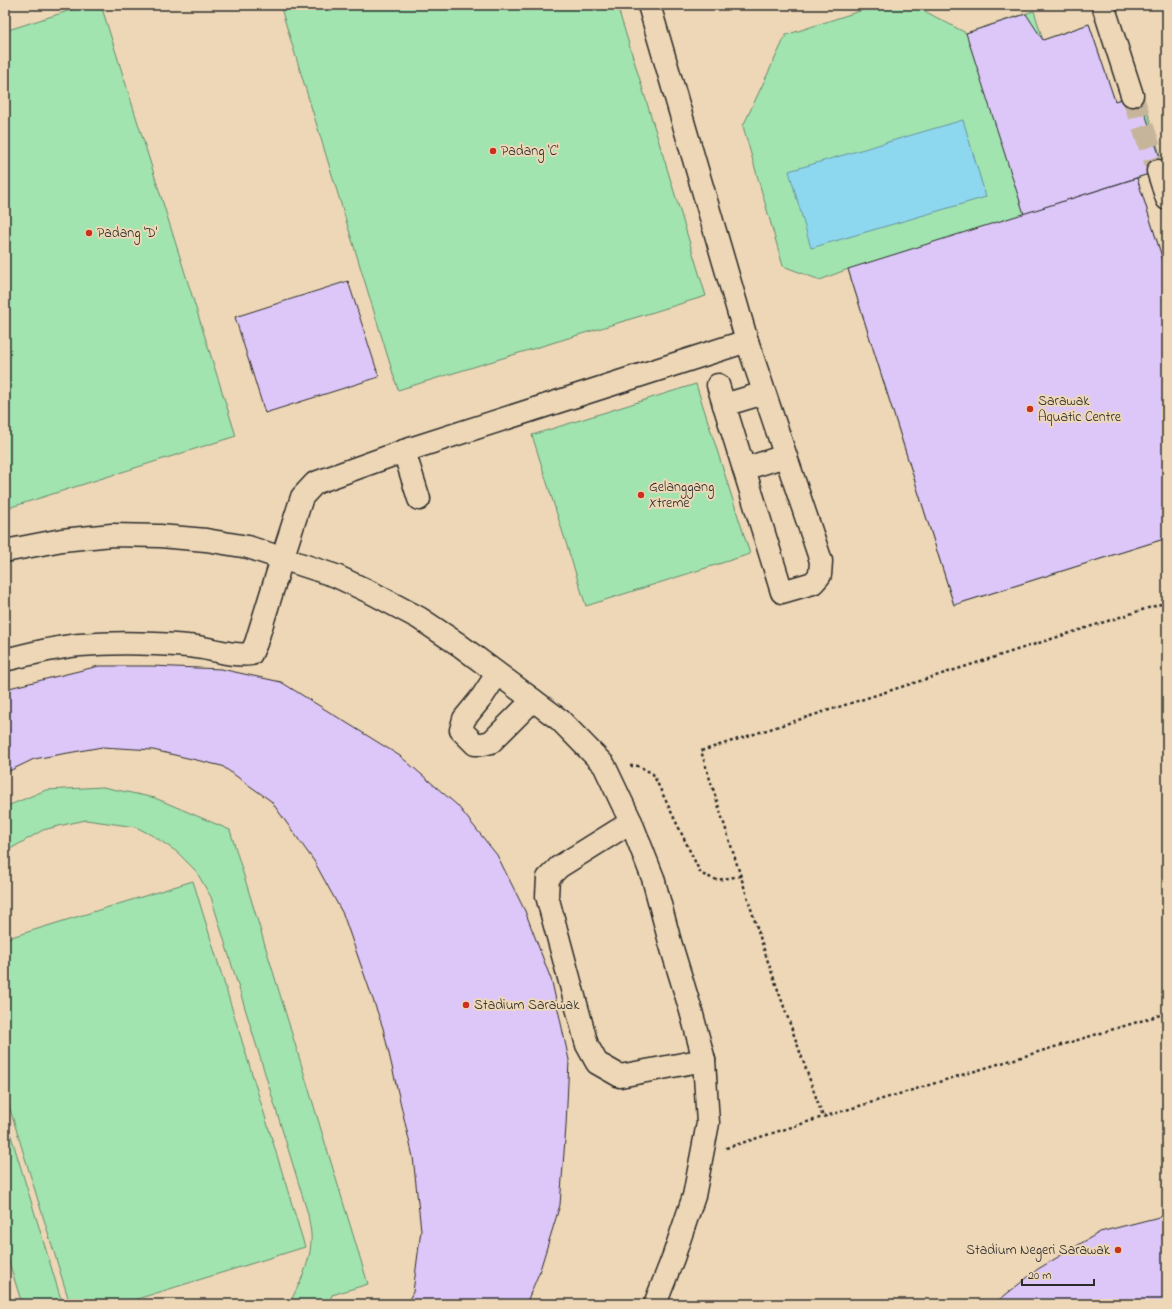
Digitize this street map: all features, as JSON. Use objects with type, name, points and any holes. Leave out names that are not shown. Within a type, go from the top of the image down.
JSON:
[{"type":"lane","points":[[649,5],[746,341],[821,561],[820,575],[813,583],[782,592],[718,385]]},
{"type":"lane","points":[[1103,5],[1132,95]]},
{"type":"lane","points":[[1158,171],[1167,199]]},
{"type":"lane","points":[[5,660],[45,650],[80,645],[119,644],[189,646],[240,655],[251,654],[256,643],[302,497],[315,483],[404,451],[746,341]]},
{"type":"lane","points":[[724,405],[764,393]]},
{"type":"lane","points":[[404,451],[419,499]]},
{"type":"lane","points":[[744,470],[785,456]]},
{"type":"lane","points":[[5,551],[62,540],[112,535],[160,536],[206,540],[248,547],[336,576],[374,594],[425,622],[458,644],[560,720],[604,765],[653,878],[704,1060],[708,1124],[694,1196],[673,1258],[655,1304]]},
{"type":"lane","points":[[497,674],[482,697],[464,719],[461,730],[475,744],[491,742],[533,700]]},
{"type":"lane","points":[[630,822],[559,867],[548,878],[547,896],[587,1045],[597,1063],[620,1076],[704,1060]]},
{"type":"path","points":[[823,1117],[767,959],[701,751],[1167,602]]},
{"type":"path","points":[[604,765],[639,766],[653,774],[700,874],[717,880],[741,876]]},
{"type":"path","points":[[702,1156],[823,1117],[1167,1013]]},
{"type":"green space","name":"Padang 'D'","points":[[87,5],[101,5],[236,436],[5,509],[5,31]]},
{"type":"green space","name":"Padang 'C'","points":[[280,5],[617,5],[706,296],[398,390]]},
{"type":"green space","name":"Sarawak Aquatic Centre","points":[[878,5],[913,5],[966,33],[1034,11],[1043,40],[1089,24],[1115,101],[1138,93],[1143,96],[1164,169],[1137,178],[1167,273],[1167,538],[954,605],[848,269],[820,280],[783,266],[743,126],[786,35]]},
{"type":"green space","name":"Gelanggang Xtreme","points":[[696,384],[750,554],[586,606],[532,435]]},
{"type":"green space","points":[[103,787],[155,798],[230,830],[368,1284],[332,1295],[328,1304],[289,1304],[300,1282],[309,1258],[311,1232],[308,1214],[211,897],[196,871],[177,852],[155,837],[136,827],[86,820],[43,830],[5,852],[5,807],[46,790]]},
{"type":"green space","points":[[193,881],[305,1247],[121,1304],[70,1304],[5,1093],[5,939]]},
{"type":"green space","points":[[5,1116],[60,1296],[65,1304],[22,1304],[5,1249]]},
{"type":"water","points":[[963,120],[986,197],[811,248],[789,171]]},
{"type":"building","points":[[1026,14],[1043,40],[1089,24],[1115,101],[1138,93],[1164,169],[1024,214],[966,33]]},
{"type":"building","points":[[1137,178],[1167,273],[1167,538],[954,605],[848,269]]},
{"type":"building","points":[[348,281],[379,377],[265,413],[235,317]]},
{"type":"building","name":"Stadium Sarawak","points":[[99,666],[151,666],[221,669],[281,682],[400,756],[457,805],[497,855],[525,911],[552,982],[569,1060],[560,1205],[539,1273],[526,1304],[407,1304],[413,1292],[421,1230],[413,1157],[383,1028],[343,914],[314,861],[271,801],[222,766],[153,750],[102,747],[34,759],[5,773],[5,689]]},
{"type":"building","name":"Stadium Negeri Sarawak","points":[[1167,1215],[1167,1303],[994,1304],[1038,1269],[1100,1232]]},
{"type":"tunnel","points":[[1132,95],[1158,171]]},
{"type":"place","name":"Padang 'C'","points":[[493,151]]},
{"type":"place","name":"Padang 'D'","points":[[89,233]]},
{"type":"place","name":"Sarawak Aquatic Centre","points":[[1030,409]]},
{"type":"place","name":"Gelanggang Xtreme","points":[[641,495]]},
{"type":"place","name":"Stadium Sarawak","points":[[466,1005]]},
{"type":"place","name":"Stadium Negeri Sarawak","points":[[1118,1250]]}]
